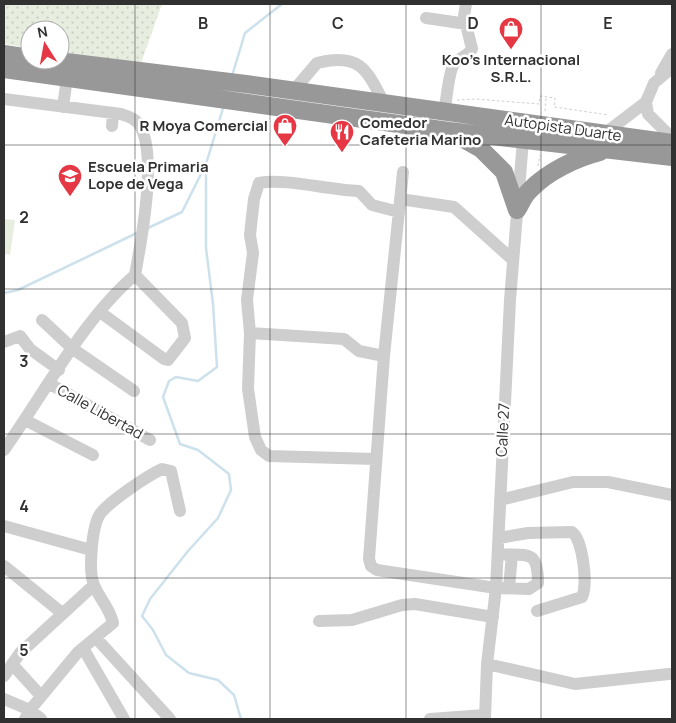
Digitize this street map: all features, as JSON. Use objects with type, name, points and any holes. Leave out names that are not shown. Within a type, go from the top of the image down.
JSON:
[{"type":"highway","points":[[4,54],[20,56]]},
{"type":"highway","points":[[70,64],[202,87]]},
{"type":"highway","points":[[4,70],[67,78],[202,87]]},
{"type":"highway","name":"Autopista Duarte","points":[[202,87],[246,84],[384,103],[445,107],[672,157]]},
{"type":"highway","name":"Autopista Duarte","points":[[202,87],[246,101],[447,137],[672,143]]},
{"type":"highway","points":[[447,137],[481,149],[504,172],[517,210]]},
{"type":"highway","points":[[517,210],[529,190],[556,171],[607,142]]},
{"type":"street","points":[[445,107],[451,70],[454,63],[468,56],[472,49],[464,16],[466,4]]},
{"type":"street","points":[[426,18],[467,24]]},
{"type":"street","points":[[607,142],[625,118],[646,102],[672,54]]},
{"type":"street","points":[[294,90],[318,62],[332,60],[348,61],[358,63],[364,68],[384,103]]},
{"type":"street","points":[[658,80],[672,68]]},
{"type":"street","points":[[64,106],[67,78]]},
{"type":"street","points":[[4,99],[64,106],[113,119],[133,118],[142,130],[148,173],[146,204],[134,275],[120,287],[100,312],[4,450]]},
{"type":"street","points":[[646,102],[648,114],[672,138]]},
{"type":"street","name":"Calle 27","points":[[485,717],[487,664],[493,617],[503,588],[498,554],[500,500],[513,260],[523,140]]},
{"type":"street","points":[[403,172],[384,356],[369,560],[371,566],[377,570],[503,588],[529,589],[538,583],[538,565],[535,559],[530,556],[498,554]]},
{"type":"street","points":[[376,459],[269,456],[261,450],[255,437],[248,389],[250,333],[247,300],[252,253],[250,235],[254,199],[259,183],[273,180],[336,190],[359,190],[372,205],[399,212]]},
{"type":"street","points":[[400,199],[454,207],[513,260]]},
{"type":"street","points":[[100,312],[168,360],[185,338],[182,323],[134,275]]},
{"type":"street","points":[[42,320],[73,349],[134,391]]},
{"type":"street","points":[[250,333],[344,340],[359,351],[384,356]]},
{"type":"street","points":[[4,342],[20,336],[30,348],[59,370]]},
{"type":"street","name":"Calle Libertad","points":[[50,384],[150,440]]},
{"type":"street","points":[[25,420],[93,455]]},
{"type":"street","points":[[27,714],[83,648],[113,622],[94,585],[91,568],[91,550],[99,515],[138,482],[162,469],[171,471],[180,511]]},
{"type":"street","points":[[500,500],[572,482],[608,482],[672,496]]},
{"type":"street","points":[[4,526],[91,550]]},
{"type":"street","points":[[499,538],[528,533],[572,532],[579,539],[585,587],[582,597],[537,611]]},
{"type":"street","points":[[503,588],[512,555]]},
{"type":"street","points":[[4,566],[62,613]]},
{"type":"street","points":[[4,676],[20,653],[94,585]]},
{"type":"street","points":[[319,621],[352,620],[402,605],[415,604],[493,617]]},
{"type":"street","points":[[96,638],[170,719]]},
{"type":"street","points":[[83,648],[124,719]]},
{"type":"street","points":[[12,664],[41,696]]},
{"type":"street","points":[[487,664],[574,684],[669,674]]},
{"type":"street","points":[[4,698],[27,714],[41,719]]},
{"type":"street","points":[[430,719],[485,717]]},
{"type":"path","points":[[445,107],[475,99],[539,104],[540,96],[555,98],[554,107],[625,118]]},
{"type":"path","points":[[427,142],[447,137]]},
{"type":"shaded area","points":[[4,4],[162,4],[141,63],[70,53],[70,20],[20,20],[20,46],[4,44]]},
{"type":"shaded area","points":[[4,219],[15,220],[10,255],[4,254]]},
{"type":"waterway","points":[[232,76],[245,33],[282,4]]},
{"type":"waterway","points":[[148,228],[182,212],[206,164],[224,105]]},
{"type":"waterway","points":[[206,164],[206,248],[213,304],[217,367],[198,381],[176,377],[169,381],[163,397],[180,444],[198,450],[229,474],[231,490],[218,518],[188,551],[150,599],[142,616],[153,630],[166,655],[189,673],[218,680],[234,695],[241,719]]},
{"type":"waterway","points":[[4,293],[18,290],[139,232]]},
{"type":"place","name":"Koo's Internacional S.R.L.","points":[[511,50]]},
{"type":"place","name":"R Moya Comercial","points":[[285,147]]},
{"type":"place","name":"Comedor Cafeteria Marino","points":[[342,153]]},
{"type":"place","name":"Escuela Primaria Lope de Vega","points":[[70,197]]}]
